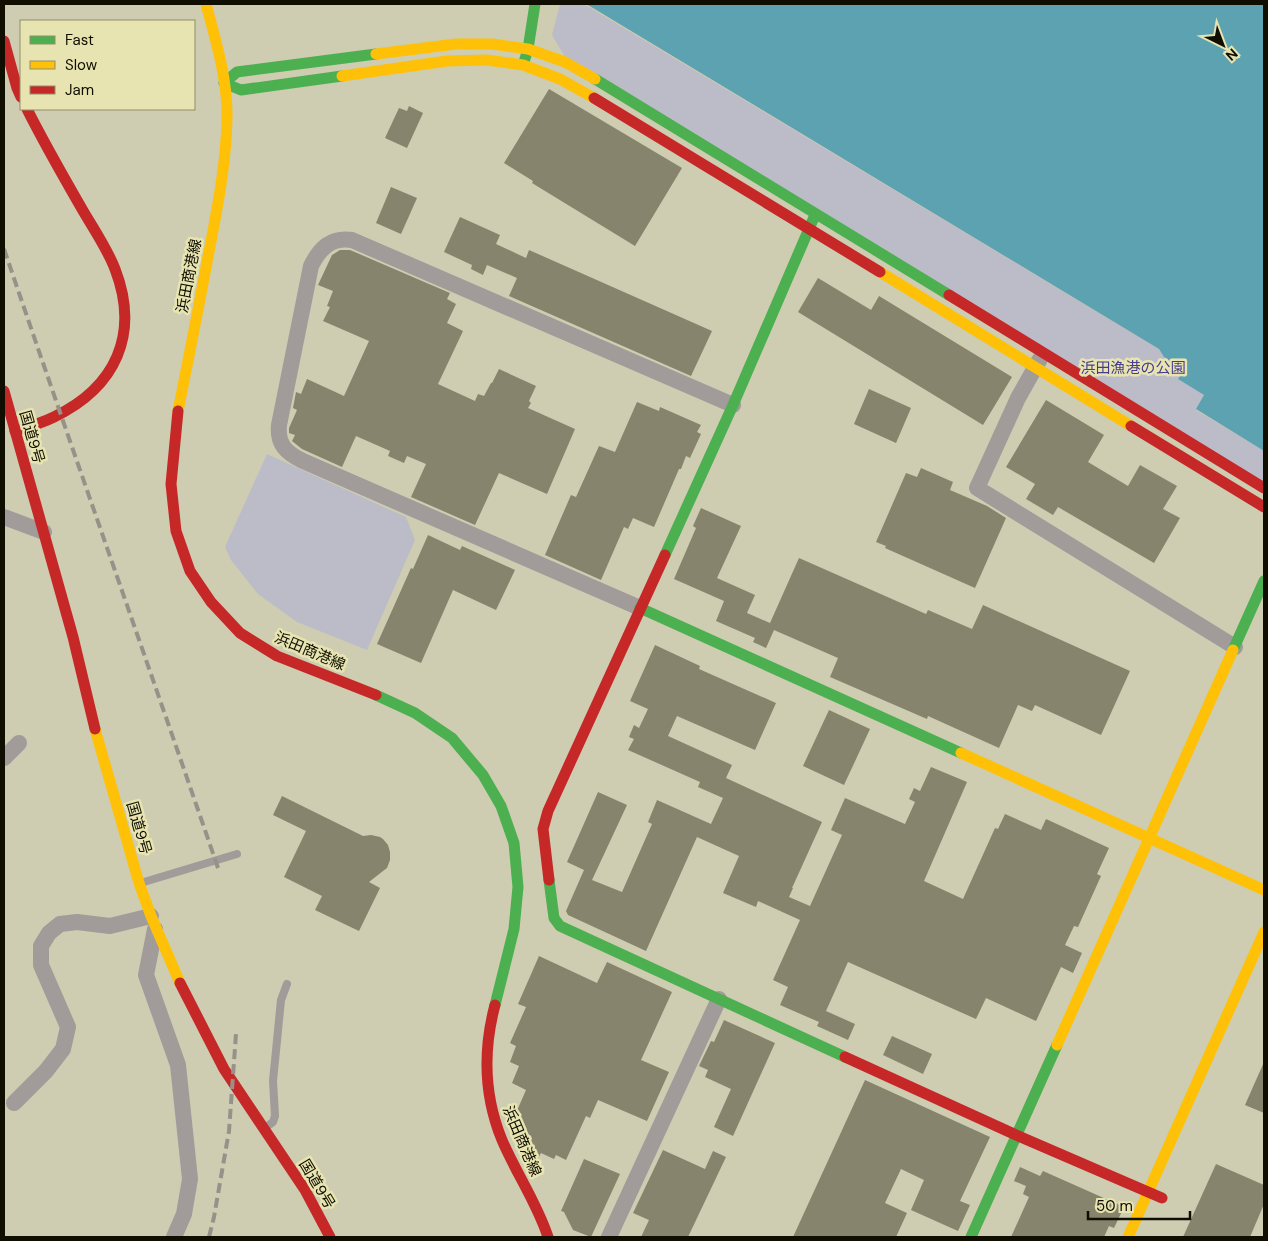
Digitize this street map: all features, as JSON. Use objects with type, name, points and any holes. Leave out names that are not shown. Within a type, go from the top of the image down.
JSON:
[{"type":"main road","name":"浜田商港線","points":[[206,4],[224,83],[227,118],[224,163],[215,221],[177,418],[171,484],[176,531],[190,571],[211,602],[240,633],[278,656],[367,691],[415,713],[452,738],[483,775],[501,806],[514,844],[518,887],[514,929],[489,1026],[486,1060],[490,1102],[502,1139],[543,1222],[548,1237]]},
{"type":"main road","points":[[523,65],[528,49],[535,4]]},
{"type":"main road","points":[[4,40],[20,95]]},
{"type":"main road","points":[[1264,488],[1039,360],[809,229],[560,78],[523,65],[487,60],[447,61],[241,90],[224,83],[237,72],[456,44],[492,44],[528,49],[565,62],[601,82],[816,214],[1039,360],[1264,507]]},
{"type":"main road","points":[[15,431],[49,420],[67,411],[86,397],[110,372],[119,354],[125,331],[125,306],[114,269],[27,110]]},
{"type":"main road","points":[[816,214],[733,405],[548,811],[543,828],[552,914],[560,926],[1016,1135],[1162,1198]]},
{"type":"main road","name":"国道9号","points":[[4,391],[44,532],[98,739],[139,883],[154,922],[170,962],[224,1069],[305,1190],[330,1237]]},
{"type":"main road","points":[[972,1237],[1264,581]]},
{"type":"main road","points":[[640,608],[1264,890]]},
{"type":"main road","points":[[1128,1237],[1264,932]]},
{"type":"street","points":[[640,608],[302,461],[292,456],[285,449],[278,434],[279,425],[311,266],[327,244],[335,240],[352,240],[733,405]]},
{"type":"street","points":[[1039,360],[1018,398],[977,488],[1235,647]]},
{"type":"street","points":[[4,517],[44,532]]},
{"type":"street","points":[[4,758],[19,743]]},
{"type":"street","points":[[14,1103],[46,1071],[64,1048],[68,1027],[41,965],[41,946],[49,933],[60,924],[77,922],[110,926],[154,922],[146,975],[178,1065],[190,1179],[184,1214],[174,1237]]},
{"type":"street","points":[[609,1237],[719,999]]},
{"type":"lane","points":[[139,883],[237,854]]},
{"type":"lane","points":[[264,1129],[273,1122],[275,1116],[273,1081],[281,1000],[287,984]]},
{"type":"green space","name":"浜田漁港の公園","points":[[560,4],[584,4],[1159,349],[1164,357],[1185,370],[1179,379],[1204,395],[1196,410],[1264,451],[1264,483],[565,57],[552,35]]},
{"type":"green space","points":[[267,454],[406,517],[415,540],[367,650],[297,622],[258,594],[231,560],[225,547]]},
{"type":"water","points":[[588,4],[1264,4],[1264,451],[1196,409],[1204,395],[1178,379],[1184,370],[1164,357],[1159,349]]},
{"type":"building","points":[[549,89],[682,168],[635,246],[532,183],[533,181],[504,163]]},
{"type":"building","points":[[409,106],[423,113],[407,148],[385,138],[399,108],[407,111]]},
{"type":"building","points":[[391,187],[417,198],[401,234],[376,223]]},
{"type":"building","points":[[460,217],[500,235],[496,244],[526,258],[529,250],[712,331],[691,376],[509,296],[517,278],[487,265],[483,275],[471,269],[472,265],[444,252]]},
{"type":"building","points":[[340,250],[350,250],[450,293],[447,299],[456,304],[447,323],[463,331],[438,384],[475,401],[478,394],[484,396],[499,369],[536,386],[528,408],[575,429],[547,494],[499,473],[475,525],[411,497],[426,464],[407,456],[404,463],[388,456],[390,451],[356,436],[342,467],[302,449],[292,441],[295,435],[289,433],[289,428],[297,410],[293,408],[296,392],[301,394],[307,379],[344,396],[369,341],[323,321],[330,307],[327,306],[333,291],[318,285],[332,255]]},
{"type":"building","points":[[818,278],[871,310],[879,296],[1012,377],[983,425],[798,312]]},
{"type":"building","points":[[869,389],[911,408],[896,443],[854,424]]},
{"type":"building","points":[[1046,400],[1104,435],[1088,462],[1128,486],[1140,465],[1177,486],[1163,509],[1180,518],[1154,563],[1058,507],[1053,515],[1026,499],[1035,484],[1006,467]]},
{"type":"building","points":[[637,402],[659,411],[660,407],[701,425],[697,432],[701,434],[690,458],[686,456],[681,469],[679,469],[654,527],[633,518],[628,529],[624,527],[601,580],[545,555],[571,495],[576,497],[599,446],[615,452]]},
{"type":"building","points":[[921,468],[953,482],[950,490],[987,506],[1006,518],[975,588],[885,548],[886,546],[876,542],[906,473],[917,477]]},
{"type":"building","points":[[701,508],[741,526],[717,578],[755,595],[747,613],[770,623],[799,558],[926,614],[928,610],[972,629],[983,605],[1130,671],[1101,735],[1035,705],[1032,711],[1018,705],[999,748],[928,716],[927,719],[830,677],[838,658],[774,630],[766,648],[753,642],[755,638],[716,621],[724,601],[674,579],[696,528],[693,526]]},
{"type":"building","points":[[428,535],[460,550],[462,546],[515,570],[496,610],[453,590],[421,663],[377,644]]},
{"type":"building","points":[[655,645],[700,666],[699,669],[776,703],[755,750],[677,716],[668,736],[732,765],[726,778],[822,822],[789,897],[810,906],[842,835],[831,830],[845,798],[905,824],[915,802],[909,799],[914,788],[920,791],[931,767],[967,782],[924,881],[963,899],[995,828],[998,829],[1005,814],[1041,830],[1046,819],[1109,848],[1097,874],[1101,876],[1078,927],[1074,926],[1065,945],[1082,953],[1073,973],[1061,967],[1036,1021],[986,998],[976,1019],[848,962],[826,1011],[855,1024],[848,1040],[817,1026],[819,1022],[780,1005],[788,987],[773,980],[800,920],[758,901],[756,907],[723,893],[739,856],[697,837],[646,951],[568,915],[566,911],[584,870],[567,862],[598,792],[627,805],[592,880],[622,892],[652,824],[648,822],[657,800],[711,824],[723,798],[698,787],[700,782],[628,750],[634,739],[629,737],[634,725],[639,728],[648,709],[630,701]]},
{"type":"building","points":[[829,710],[870,729],[844,785],[803,766]]},
{"type":"building","points":[[282,796],[363,836],[380,837],[388,845],[390,860],[387,868],[369,882],[380,888],[359,931],[315,910],[322,896],[284,877],[306,831],[273,815]]},
{"type":"building","points":[[539,956],[597,983],[607,962],[672,992],[641,1060],[669,1072],[647,1121],[598,1100],[590,1118],[586,1116],[566,1160],[556,1155],[554,1159],[541,1153],[536,1162],[516,1113],[526,1090],[512,1083],[519,1066],[510,1062],[516,1046],[510,1043],[526,1007],[518,1004]]},
{"type":"building","points":[[724,1020],[775,1043],[733,1136],[714,1127],[731,1089],[705,1077],[708,1070],[699,1066],[711,1041],[714,1042]]},
{"type":"building","points":[[892,1036],[932,1054],[923,1074],[883,1055]]},
{"type":"building","points":[[1264,1062],[1264,1113],[1245,1105]]},
{"type":"building","points":[[865,1080],[990,1137],[960,1201],[970,1205],[958,1231],[911,1210],[924,1180],[901,1169],[885,1203],[907,1213],[896,1237],[793,1237]]},
{"type":"building","points":[[663,1150],[705,1169],[713,1151],[726,1157],[688,1237],[641,1237],[649,1220],[633,1213]]},
{"type":"building","points":[[584,1159],[620,1174],[591,1237],[573,1230],[564,1212],[561,1211]]},
{"type":"building","points":[[1216,1164],[1264,1185],[1264,1204],[1250,1237],[1183,1237]]},
{"type":"building","points":[[1020,1167],[1040,1176],[1043,1171],[1124,1207],[1114,1228],[1109,1226],[1104,1237],[1011,1237],[1029,1197],[1023,1194],[1026,1186],[1014,1181]]},
{"type":"railway","points":[[4,249],[218,868]]},
{"type":"railway","points":[[209,1237],[229,1131],[236,1034]]},
{"type":"traffic: fast","points":[[524,62],[528,49],[535,4]]},
{"type":"traffic: fast","points":[[342,76],[241,90],[224,83],[237,72],[376,54]]},
{"type":"traffic: fast","points":[[595,79],[949,295]]},
{"type":"traffic: fast","points":[[665,555],[733,405],[815,215]]},
{"type":"traffic: fast","points":[[1233,650],[1264,581]]},
{"type":"traffic: fast","points":[[640,608],[961,753]]},
{"type":"traffic: fast","points":[[376,695],[415,713],[452,738],[483,775],[501,806],[514,843],[518,887],[514,929],[495,1005]]},
{"type":"traffic: fast","points":[[549,880],[554,918],[560,926],[845,1057]]},
{"type":"traffic: fast","points":[[971,1237],[1057,1045]]},
{"type":"traffic: slow","points":[[178,411],[217,209],[226,137],[226,90],[206,4]]},
{"type":"traffic: slow","points":[[376,54],[456,44],[492,44],[528,49],[565,62],[595,79]]},
{"type":"traffic: slow","points":[[342,76],[447,61],[487,60],[523,65],[560,79],[594,98]]},
{"type":"traffic: slow","points":[[880,272],[1131,426]]},
{"type":"traffic: slow","points":[[1057,1045],[1233,650]]},
{"type":"traffic: slow","points":[[95,729],[139,883],[180,983]]},
{"type":"traffic: slow","points":[[961,753],[1264,890]]},
{"type":"traffic: slow","points":[[1128,1237],[1264,932]]},
{"type":"traffic: jam","points":[[4,41],[20,95]]},
{"type":"traffic: jam","points":[[594,98],[880,272]]},
{"type":"traffic: jam","points":[[15,431],[54,417],[75,405],[93,390],[107,374],[117,356],[123,336],[125,315],[122,293],[112,261],[28,110]]},
{"type":"traffic: jam","points":[[949,295],[1264,488]]},
{"type":"traffic: jam","points":[[4,391],[73,637],[95,729]]},
{"type":"traffic: jam","points":[[178,411],[171,484],[176,531],[190,571],[211,602],[240,633],[277,656],[376,695]]},
{"type":"traffic: jam","points":[[1131,426],[1264,507]]},
{"type":"traffic: jam","points":[[549,880],[543,829],[548,811],[665,555]]},
{"type":"traffic: jam","points":[[180,983],[224,1069],[305,1190],[330,1237]]},
{"type":"traffic: jam","points":[[495,1005],[488,1039],[487,1056],[487,1073],[492,1107],[502,1140],[538,1212],[548,1237]]},
{"type":"traffic: jam","points":[[845,1057],[1016,1135],[1162,1198]]}]
